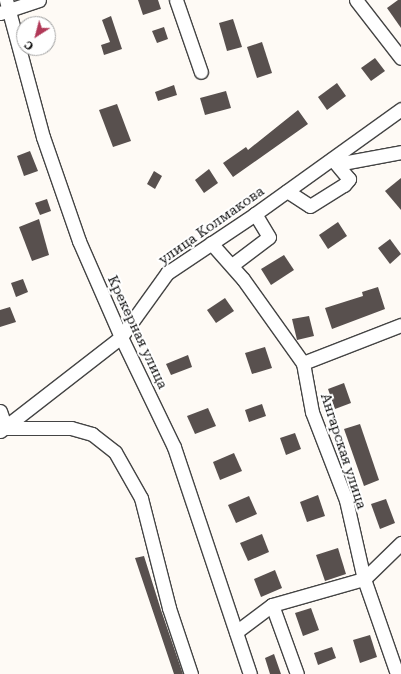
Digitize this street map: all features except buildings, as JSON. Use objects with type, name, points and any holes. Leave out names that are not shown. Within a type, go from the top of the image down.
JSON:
[{"type":"street","points":[[5,8],[39,0]]},
{"type":"street","points":[[176,0],[201,72]]},
{"type":"street","points":[[356,0],[401,58]]},
{"type":"street","name":"Крекерная улица","points":[[5,8],[43,137],[79,241],[121,338],[174,446],[250,674]]},
{"type":"street","name":"улица Колмакова","points":[[3,429],[121,338],[167,273],[287,191],[334,162],[401,109]]},
{"type":"street","points":[[334,162],[401,152]]},
{"type":"street","points":[[287,191],[310,206],[324,199],[349,179],[334,162]]},
{"type":"street","points":[[232,265],[269,237],[255,214]]},
{"type":"street","name":"Ангарская улица","points":[[211,242],[232,265],[303,363],[312,412],[346,500],[364,579],[397,674]]},
{"type":"street","points":[[303,363],[400,324]]},
{"type":"street","points":[[0,411],[3,429],[71,428],[92,434],[115,452],[141,498],[169,608],[191,674]]},
{"type":"street","points":[[236,632],[272,605],[364,579],[401,543]]},
{"type":"street","points":[[272,605],[297,674]]}]
